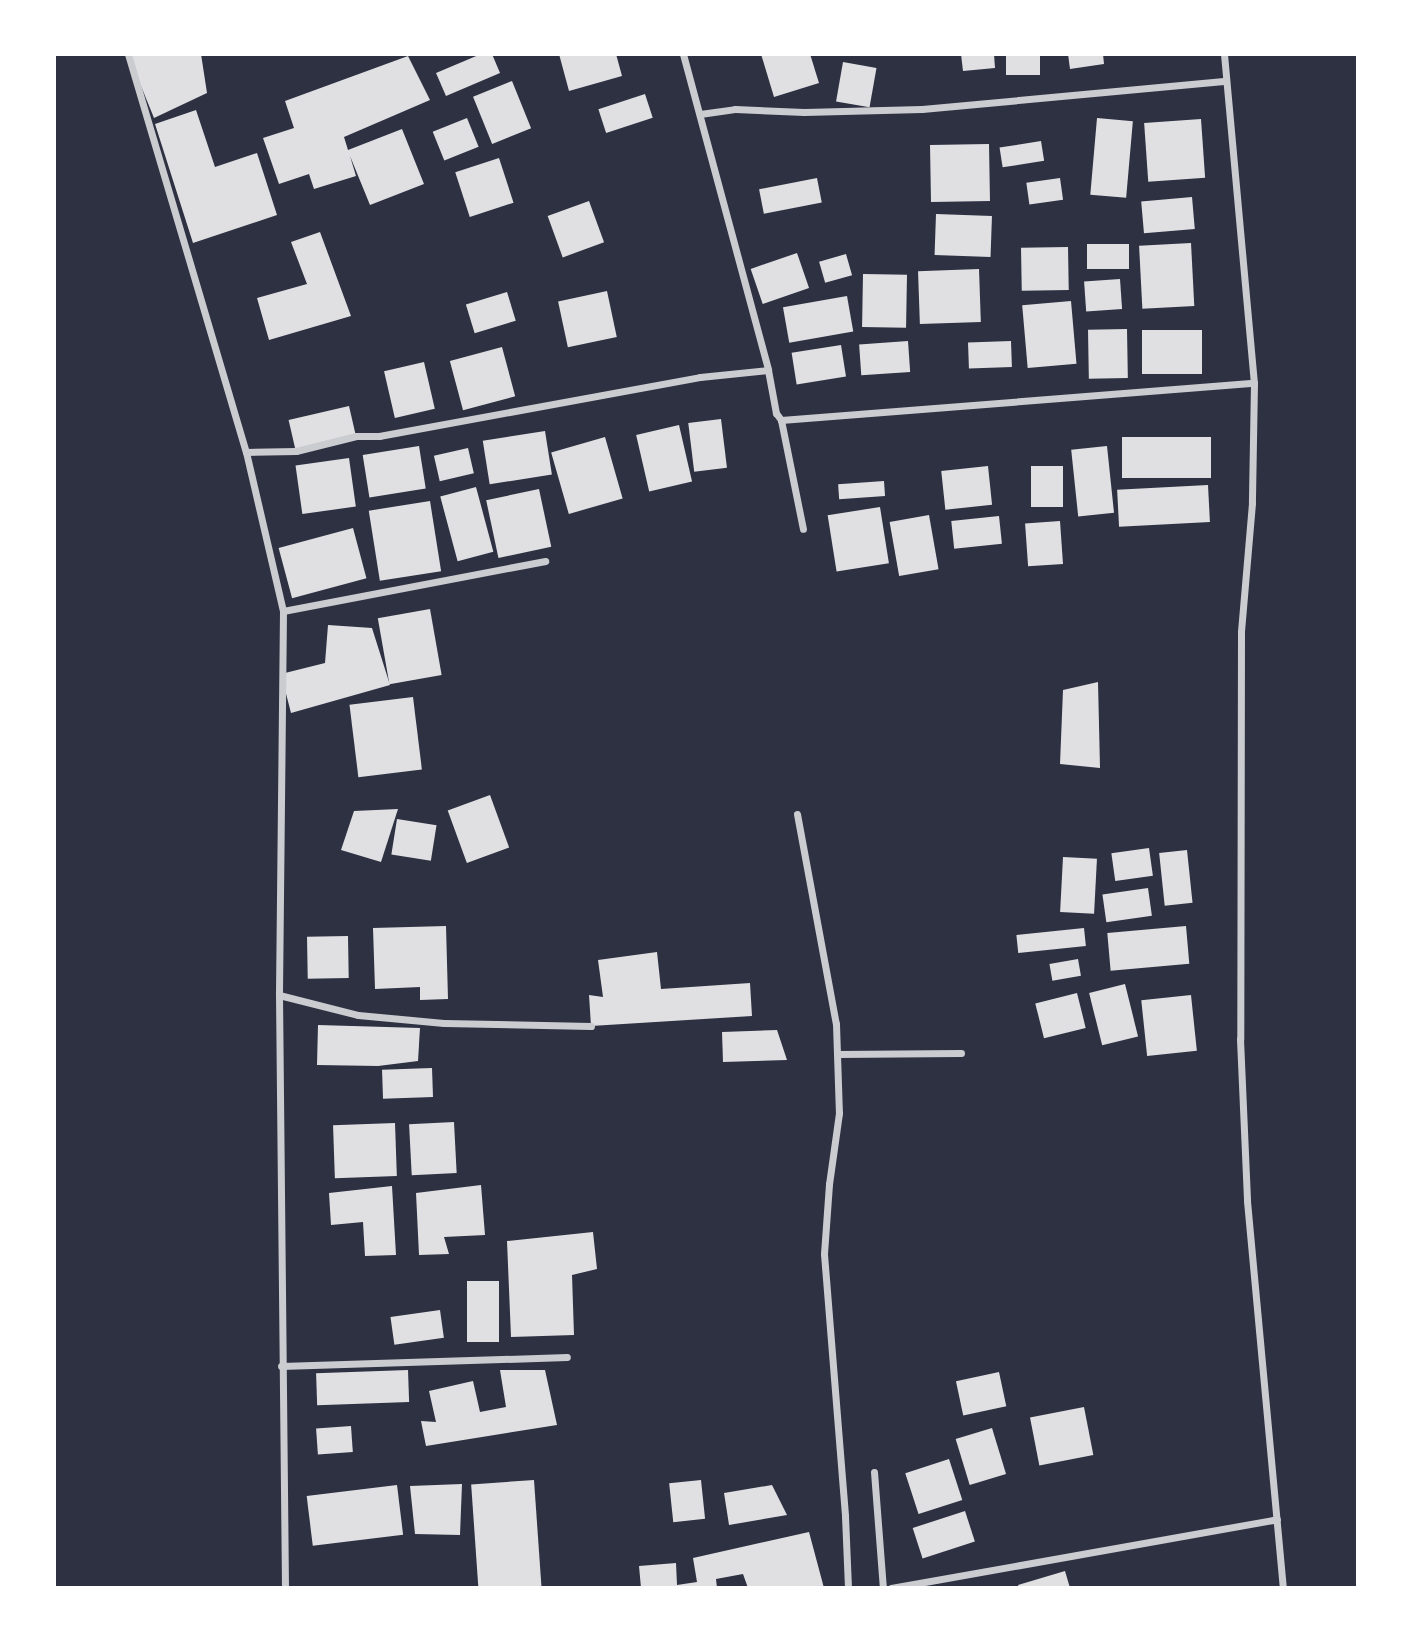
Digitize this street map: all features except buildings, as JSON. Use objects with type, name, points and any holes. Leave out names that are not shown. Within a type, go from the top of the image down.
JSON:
[{"type":"street","points":[[128,54],[246,452],[283,611],[279,995],[285,1588]]},
{"type":"street","points":[[683,54],[768,370],[776,413],[781,421],[803,529]]},
{"type":"street","points":[[1224,54],[1224,81],[1254,383],[1252,503],[1241,632],[1240,1039],[1247,1201],[1283,1588]]},
{"type":"street","points":[[700,114],[735,109],[804,112],[922,109],[1224,81]]},
{"type":"street","points":[[246,452],[296,451],[356,436],[379,436],[700,377],[768,370]]},
{"type":"street","points":[[781,421],[1254,383]]},
{"type":"street","points":[[283,611],[545,561]]},
{"type":"street","points":[[797,814],[836,1024],[839,1113],[829,1184],[824,1254],[845,1516],[848,1588]]},
{"type":"street","points":[[279,995],[358,1015],[407,1020],[591,1026]]},
{"type":"street","points":[[836,1054],[961,1053]]},
{"type":"street","points":[[281,1366],[567,1357]]},
{"type":"street","points":[[874,1472],[883,1588]]},
{"type":"street","points":[[891,1588],[1277,1519]]}]
